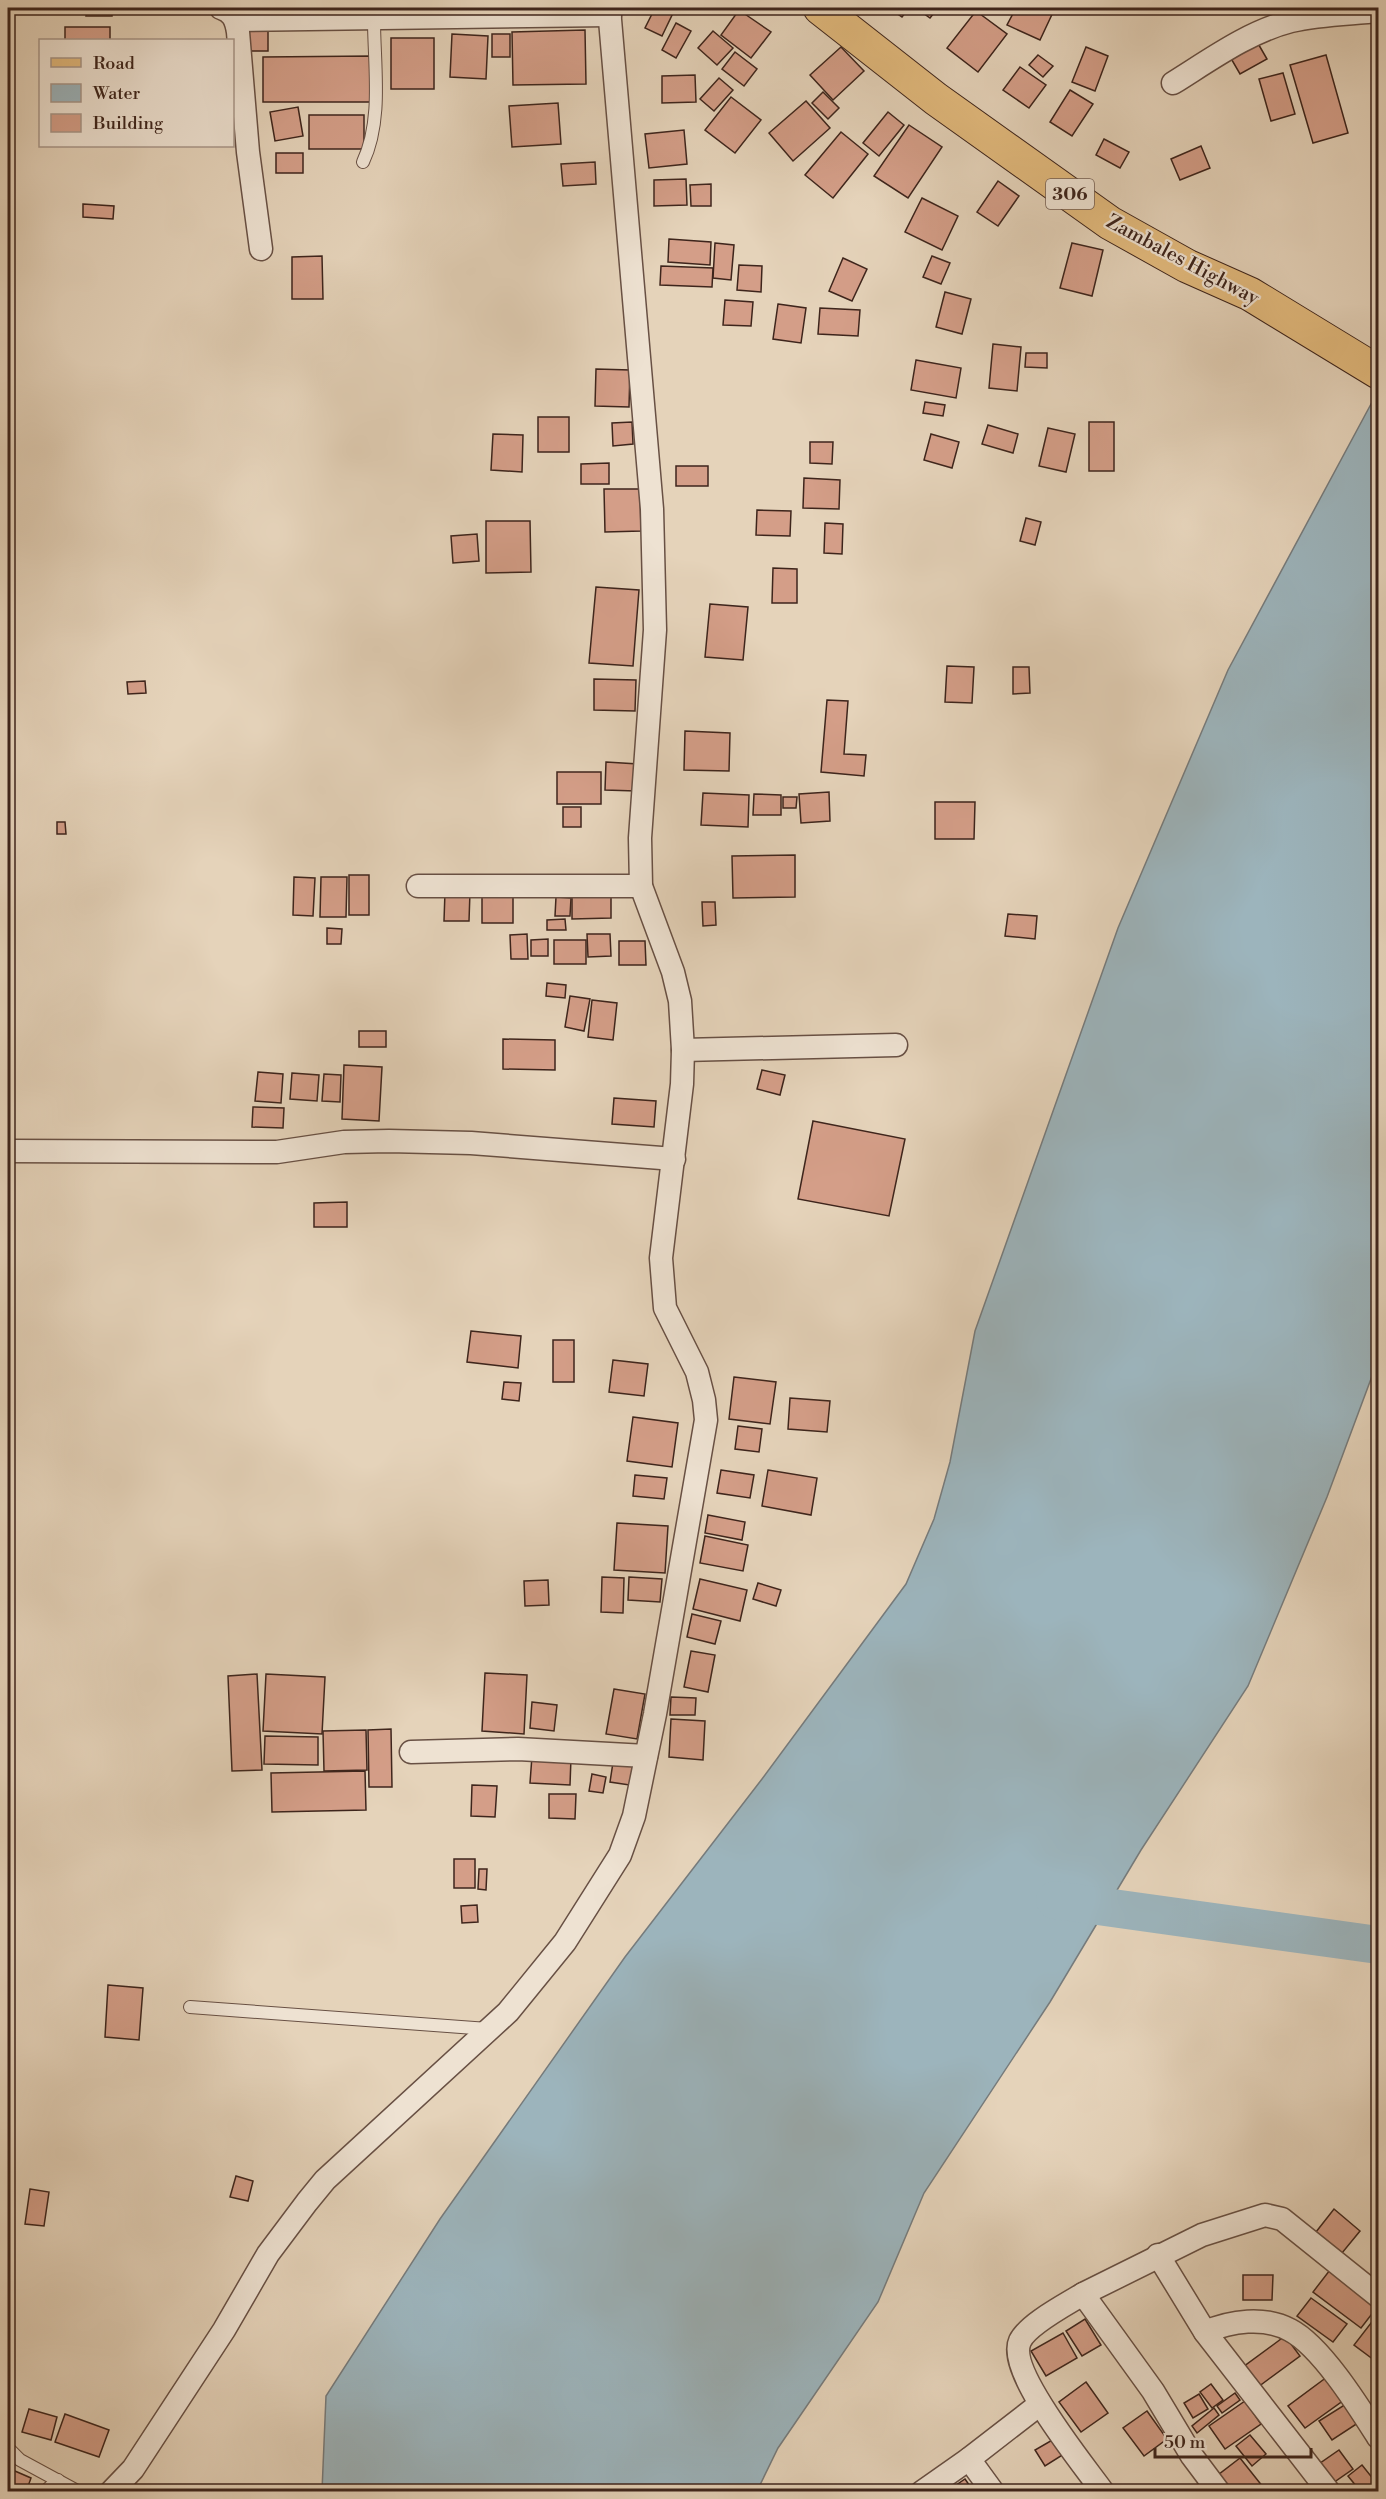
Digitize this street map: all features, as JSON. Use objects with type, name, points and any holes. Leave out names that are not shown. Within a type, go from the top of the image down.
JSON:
[{"type":"main road","name":"Zambales Highway","points":[[820,8],[936,99],[1110,223],[1187,266],[1250,294],[1378,372]]},
{"type":"street","points":[[111,2492],[133,2469],[224,2330],[268,2254],[325,2180],[492,2029],[537,1979],[565,1942],[620,1855],[634,1816],[646,1756],[706,1420],[697,1372],[665,1308],[661,1258],[682,1084],[683,1050],[680,1001],[673,972],[641,886],[640,838],[655,630],[652,509],[610,11],[374,20],[228,14],[232,39]]},
{"type":"street","points":[[1173,83],[1247,38],[1290,21],[1326,15],[1378,11]]},
{"type":"street","points":[[234,55],[261,249]]},
{"type":"street","points":[[418,886],[641,886]]},
{"type":"street","points":[[683,1050],[896,1045]]},
{"type":"street","points":[[8,1151],[278,1152],[344,1142],[389,1141],[471,1143],[674,1158]]},
{"type":"street","points":[[411,1752],[518,1749],[646,1756]]},
{"type":"street","points":[[1103,2492],[1040,2403],[1022,2370],[1018,2357],[1020,2341],[1030,2330],[1083,2294],[1158,2255],[1202,2235],[1265,2215],[1282,2219],[1378,2296]]},
{"type":"street","points":[[1158,2255],[1205,2332],[1329,2492]]},
{"type":"street","points":[[1083,2294],[1153,2391],[1192,2456],[1220,2492]]},
{"type":"street","points":[[1205,2332],[1219,2326],[1258,2321],[1291,2330],[1323,2360],[1378,2437]]},
{"type":"street","points":[[922,2492],[969,2459],[1040,2403]]},
{"type":"street","points":[[969,2459],[993,2492]]},
{"type":"lane","points":[[363,162],[371,145],[374,123],[374,20]]},
{"type":"lane","points":[[190,2007],[492,2029]]},
{"type":"lane","points":[[8,2448],[21,2460],[79,2492]]},
{"type":"lane","points":[[44,2492],[58,2480]]},
{"type":"water","points":[[1378,391],[1378,1360],[1327,1497],[1248,1686],[1141,1850],[1050,2002],[924,2193],[878,2302],[778,2448],[757,2491],[322,2491],[326,2396],[440,2219],[625,1957],[762,1779],[906,1584],[934,1519],[950,1462],[975,1331],[1118,928],[1228,670]]},
{"type":"building","points":[[87,8],[112,8],[112,16],[86,16]]},
{"type":"building","points":[[655,8],[674,11],[662,36],[645,28]]},
{"type":"building","points":[[889,8],[909,8],[902,17]]},
{"type":"building","points":[[916,8],[938,8],[930,18]]},
{"type":"building","points":[[1016,8],[1055,8],[1040,40],[1007,25]]},
{"type":"building","points":[[739,10],[771,32],[751,58],[721,35]]},
{"type":"building","points":[[976,11],[1007,34],[978,72],[947,48]]},
{"type":"building","points":[[676,23],[691,31],[676,58],[662,50]]},
{"type":"building","points":[[65,27],[110,27],[110,39],[65,39]]},
{"type":"building","points":[[248,30],[268,31],[268,51],[247,51]]},
{"type":"building","points":[[585,30],[586,84],[513,85],[512,32]]},
{"type":"building","points":[[713,31],[733,48],[717,65],[698,48]]},
{"type":"building","points":[[452,34],[488,36],[486,79],[450,77]]},
{"type":"building","points":[[492,34],[510,34],[510,57],[492,57]]},
{"type":"building","points":[[391,38],[434,38],[434,89],[391,89]]},
{"type":"building","points":[[1256,40],[1267,59],[1240,74],[1229,55]]},
{"type":"building","points":[[841,47],[864,71],[833,100],[810,75]]},
{"type":"building","points":[[1086,47],[1108,56],[1095,91],[1072,82]]},
{"type":"building","points":[[735,52],[757,69],[744,86],[722,69]]},
{"type":"building","points":[[1038,55],[1053,66],[1043,77],[1029,65]]},
{"type":"building","points":[[1326,55],[1348,133],[1313,143],[1290,65]]},
{"type":"building","points":[[371,56],[371,102],[263,102],[263,57]]},
{"type":"building","points":[[1020,67],[1046,85],[1029,108],[1003,90]]},
{"type":"building","points":[[1283,73],[1295,114],[1271,121],[1259,79]]},
{"type":"building","points":[[695,75],[696,102],[662,103],[662,76]]},
{"type":"building","points":[[719,78],[733,90],[714,111],[700,99]]},
{"type":"building","points":[[1070,90],[1093,104],[1072,136],[1050,122]]},
{"type":"building","points":[[823,92],[839,108],[828,119],[812,103]]},
{"type":"building","points":[[731,97],[761,120],[735,153],[705,130]]},
{"type":"building","points":[[806,101],[830,128],[793,161],[769,133]]},
{"type":"building","points":[[558,103],[561,144],[512,147],[509,106]]},
{"type":"building","points":[[298,107],[303,136],[275,141],[270,112]]},
{"type":"building","points":[[888,112],[904,125],[879,156],[863,143]]},
{"type":"building","points":[[309,115],[364,115],[364,149],[309,149]]},
{"type":"building","points":[[909,125],[942,147],[908,198],[874,176]]},
{"type":"building","points":[[684,130],[687,164],[649,168],[645,134]]},
{"type":"building","points":[[841,132],[868,154],[833,198],[805,175]]},
{"type":"building","points":[[1104,139],[1129,152],[1120,168],[1096,155]]},
{"type":"building","points":[[1201,146],[1210,168],[1180,180],[1171,159]]},
{"type":"building","points":[[276,153],[303,153],[303,173],[276,173]]},
{"type":"building","points":[[595,162],[596,184],[563,186],[561,164]]},
{"type":"building","points":[[686,179],[687,205],[654,206],[654,180]]},
{"type":"building","points":[[998,181],[1019,196],[998,226],[977,212]]},
{"type":"building","points":[[711,184],[711,206],[691,206],[690,185]]},
{"type":"building","points":[[922,198],[958,216],[942,250],[905,232]]},
{"type":"building","points":[[83,204],[114,206],[113,219],[83,217]]},
{"type":"building","points":[[669,239],[711,242],[710,265],[668,262]]},
{"type":"building","points":[[715,243],[734,245],[731,280],[713,278]]},
{"type":"building","points":[[1072,243],[1103,250],[1092,296],[1060,288]]},
{"type":"building","points":[[322,256],[323,299],[292,299],[292,257]]},
{"type":"building","points":[[932,256],[950,263],[941,284],[923,277]]},
{"type":"building","points":[[843,258],[867,269],[852,301],[829,291]]},
{"type":"building","points":[[739,265],[762,266],[761,292],[737,290]]},
{"type":"building","points":[[661,266],[713,268],[712,287],[660,285]]},
{"type":"building","points":[[945,292],[971,299],[962,334],[936,327]]},
{"type":"building","points":[[725,300],[753,302],[751,326],[723,325]]},
{"type":"building","points":[[778,304],[806,308],[801,343],[773,339]]},
{"type":"building","points":[[820,308],[860,310],[858,336],[818,334]]},
{"type":"building","points":[[993,344],[1021,347],[1017,391],[989,388]]},
{"type":"building","points":[[1026,353],[1047,353],[1047,368],[1025,367]]},
{"type":"building","points":[[916,360],[961,368],[956,398],[911,390]]},
{"type":"building","points":[[596,369],[630,370],[629,407],[595,406]]},
{"type":"building","points":[[925,402],[945,405],[943,416],[923,413]]},
{"type":"building","points":[[538,417],[569,417],[569,452],[538,452]]},
{"type":"building","points":[[632,422],[633,444],[613,446],[612,423]]},
{"type":"building","points":[[1089,422],[1114,422],[1114,471],[1089,471]]},
{"type":"building","points":[[988,425],[1018,434],[1013,453],[982,444]]},
{"type":"building","points":[[1048,428],[1075,434],[1066,472],[1039,466]]},
{"type":"building","points":[[493,434],[523,435],[522,472],[491,470]]},
{"type":"building","points":[[931,434],[959,442],[952,468],[924,460]]},
{"type":"building","points":[[810,442],[833,442],[832,464],[810,463]]},
{"type":"building","points":[[609,463],[609,484],[581,484],[581,464]]},
{"type":"building","points":[[676,466],[708,466],[708,486],[676,486]]},
{"type":"building","points":[[804,478],[840,480],[839,509],[803,508]]},
{"type":"building","points":[[604,489],[640,489],[641,531],[605,532]]},
{"type":"building","points":[[757,510],[791,511],[790,536],[756,535]]},
{"type":"building","points":[[1026,518],[1041,522],[1035,545],[1020,541]]},
{"type":"building","points":[[486,521],[530,521],[531,572],[486,573]]},
{"type":"building","points":[[825,523],[843,524],[842,554],[824,553]]},
{"type":"building","points":[[477,534],[479,561],[453,563],[451,536]]},
{"type":"building","points":[[773,568],[797,569],[797,603],[772,603]]},
{"type":"building","points":[[596,587],[639,590],[633,666],[589,663]]},
{"type":"building","points":[[710,604],[748,607],[743,660],[705,657]]},
{"type":"building","points":[[947,666],[974,667],[972,703],[945,702]]},
{"type":"building","points":[[1013,667],[1029,667],[1030,693],[1013,694]]},
{"type":"building","points":[[594,679],[636,680],[635,711],[594,710]]},
{"type":"building","points":[[145,681],[146,693],[128,694],[127,682]]},
{"type":"building","points":[[827,700],[848,701],[844,754],[866,755],[864,776],[821,772]]},
{"type":"building","points":[[685,731],[730,733],[729,771],[684,770]]},
{"type":"building","points":[[606,762],[638,764],[636,791],[605,790]]},
{"type":"building","points":[[557,772],[601,772],[601,804],[557,804]]},
{"type":"building","points":[[829,792],[830,821],[801,823],[799,794]]},
{"type":"building","points":[[703,793],[749,795],[748,827],[701,825]]},
{"type":"building","points":[[754,794],[781,795],[781,815],[753,815]]},
{"type":"building","points":[[783,797],[797,797],[796,808],[783,808]]},
{"type":"building","points":[[935,802],[975,802],[974,839],[935,839]]},
{"type":"building","points":[[563,807],[581,807],[581,827],[563,827]]},
{"type":"building","points":[[57,822],[65,822],[66,834],[57,834]]},
{"type":"building","points":[[795,855],[795,897],[733,898],[732,856]]},
{"type":"building","points":[[349,875],[369,875],[369,915],[349,915]]},
{"type":"building","points":[[294,877],[315,878],[313,916],[293,915]]},
{"type":"building","points":[[321,877],[347,877],[346,917],[320,917]]},
{"type":"building","points":[[445,892],[470,892],[469,921],[444,921]]},
{"type":"building","points":[[482,893],[513,893],[513,923],[482,923]]},
{"type":"building","points":[[611,894],[611,918],[572,919],[572,895]]},
{"type":"building","points":[[556,897],[571,898],[570,916],[555,916]]},
{"type":"building","points":[[702,902],[715,902],[716,925],[703,926]]},
{"type":"building","points":[[1008,914],[1037,916],[1035,939],[1005,936]]},
{"type":"building","points":[[565,919],[566,930],[547,930],[547,920]]},
{"type":"building","points":[[327,928],[342,929],[341,944],[327,944]]},
{"type":"building","points":[[527,934],[528,959],[511,959],[510,935]]},
{"type":"building","points":[[587,934],[610,934],[611,956],[588,957]]},
{"type":"building","points":[[548,939],[548,956],[531,956],[531,940]]},
{"type":"building","points":[[554,940],[586,940],[586,964],[554,964]]},
{"type":"building","points":[[619,941],[645,941],[646,965],[619,965]]},
{"type":"building","points":[[547,983],[566,985],[565,998],[546,996]]},
{"type":"building","points":[[570,996],[590,999],[584,1031],[565,1027]]},
{"type":"building","points":[[592,1000],[617,1003],[613,1040],[588,1037]]},
{"type":"building","points":[[359,1031],[386,1031],[386,1047],[359,1047]]},
{"type":"building","points":[[503,1039],[555,1040],[555,1070],[503,1069]]},
{"type":"building","points":[[344,1065],[382,1067],[379,1121],[342,1119]]},
{"type":"building","points":[[762,1070],[785,1075],[780,1095],[757,1089]]},
{"type":"building","points":[[258,1072],[283,1074],[281,1103],[255,1101]]},
{"type":"building","points":[[292,1073],[319,1075],[317,1101],[290,1099]]},
{"type":"building","points":[[324,1074],[341,1075],[340,1102],[322,1101]]},
{"type":"building","points":[[614,1098],[656,1101],[654,1127],[612,1124]]},
{"type":"building","points":[[253,1107],[284,1108],[283,1128],[252,1127]]},
{"type":"building","points":[[813,1121],[905,1139],[889,1216],[798,1199]]},
{"type":"building","points":[[347,1202],[347,1227],[314,1227],[314,1203]]},
{"type":"building","points":[[471,1331],[521,1336],[518,1368],[467,1362]]},
{"type":"building","points":[[553,1340],[574,1340],[574,1382],[553,1382]]},
{"type":"building","points":[[613,1360],[648,1364],[644,1396],[609,1392]]},
{"type":"building","points":[[734,1377],[776,1382],[770,1424],[729,1419]]},
{"type":"building","points":[[504,1382],[521,1383],[519,1401],[502,1399]]},
{"type":"building","points":[[790,1398],[830,1401],[827,1432],[788,1429]]},
{"type":"building","points":[[633,1417],[678,1423],[672,1467],[627,1461]]},
{"type":"building","points":[[738,1426],[762,1429],[759,1452],[735,1449]]},
{"type":"building","points":[[721,1470],[754,1475],[750,1498],[717,1493]]},
{"type":"building","points":[[768,1470],[817,1478],[811,1515],[762,1506]]},
{"type":"building","points":[[635,1475],[667,1478],[664,1499],[633,1496]]},
{"type":"building","points":[[708,1515],[745,1522],[742,1540],[705,1533]]},
{"type":"building","points":[[617,1523],[668,1526],[665,1573],[614,1570]]},
{"type":"building","points":[[705,1536],[748,1545],[743,1571],[700,1563]]},
{"type":"building","points":[[602,1577],[624,1578],[623,1613],[601,1612]]},
{"type":"building","points":[[629,1577],[662,1579],[660,1602],[628,1600]]},
{"type":"building","points":[[700,1579],[747,1590],[740,1621],[693,1609]]},
{"type":"building","points":[[548,1580],[549,1605],[525,1606],[524,1581]]},
{"type":"building","points":[[758,1583],[781,1590],[776,1606],[753,1599]]},
{"type":"building","points":[[692,1614],[721,1621],[715,1644],[687,1637]]},
{"type":"building","points":[[691,1651],[715,1655],[708,1692],[684,1687]]},
{"type":"building","points":[[485,1673],[527,1675],[524,1734],[482,1731]]},
{"type":"building","points":[[257,1674],[262,1770],[232,1771],[228,1676]]},
{"type":"building","points":[[266,1674],[325,1677],[322,1734],[263,1731]]},
{"type":"building","points":[[614,1689],[645,1694],[637,1739],[606,1734]]},
{"type":"building","points":[[671,1697],[696,1698],[695,1715],[670,1715]]},
{"type":"building","points":[[532,1702],[557,1705],[554,1731],[530,1728]]},
{"type":"building","points":[[671,1719],[705,1721],[703,1760],[669,1757]]},
{"type":"building","points":[[391,1729],[392,1787],[369,1787],[368,1730]]},
{"type":"building","points":[[366,1730],[367,1770],[324,1771],[323,1731]]},
{"type":"building","points":[[265,1736],[318,1737],[318,1765],[264,1764]]},
{"type":"building","points":[[532,1756],[571,1758],[570,1785],[530,1783]]},
{"type":"building","points":[[614,1756],[639,1760],[636,1786],[610,1782]]},
{"type":"building","points":[[365,1771],[366,1810],[272,1812],[271,1773]]},
{"type":"building","points":[[592,1774],[606,1777],[603,1793],[589,1791]]},
{"type":"building","points":[[472,1785],[497,1786],[495,1817],[471,1816]]},
{"type":"building","points":[[549,1794],[576,1794],[575,1819],[549,1818]]},
{"type":"building","points":[[454,1859],[475,1859],[475,1888],[454,1888]]},
{"type":"building","points":[[479,1869],[487,1869],[486,1890],[478,1889]]},
{"type":"building","points":[[477,1905],[478,1922],[462,1923],[461,1906]]},
{"type":"building","points":[[108,1985],[143,1988],[139,2040],[105,2037]]},
{"type":"building","points":[[236,2176],[253,2181],[248,2201],[230,2197]]},
{"type":"building","points":[[30,2189],[49,2192],[44,2226],[25,2224]]},
{"type":"building","points":[[1334,2209],[1360,2231],[1342,2253],[1316,2232]]},
{"type":"building","points":[[1333,2266],[1378,2306],[1361,2328],[1313,2292]]},
{"type":"building","points":[[1243,2275],[1273,2275],[1272,2300],[1243,2300]]},
{"type":"building","points":[[1311,2298],[1347,2324],[1333,2342],[1297,2316]]},
{"type":"building","points":[[1085,2319],[1101,2345],[1082,2356],[1066,2331]]},
{"type":"building","points":[[1371,2323],[1378,2329],[1378,2354],[1374,2360],[1354,2345]]},
{"type":"building","points":[[1063,2333],[1077,2358],[1046,2376],[1031,2351]]},
{"type":"building","points":[[1285,2336],[1300,2356],[1258,2387],[1243,2367]]},
{"type":"building","points":[[1327,2377],[1344,2400],[1305,2428],[1288,2406]]},
{"type":"building","points":[[1086,2382],[1108,2413],[1081,2432],[1059,2402]]},
{"type":"building","points":[[1211,2384],[1223,2400],[1212,2408],[1200,2392]]},
{"type":"building","points":[[1235,2393],[1240,2400],[1222,2413],[1217,2406]]},
{"type":"building","points":[[1199,2394],[1208,2409],[1193,2418],[1184,2403]]},
{"type":"building","points":[[1245,2401],[1261,2424],[1225,2449],[1209,2426]]},
{"type":"building","points":[[1346,2404],[1358,2423],[1332,2440],[1319,2421]]},
{"type":"building","points":[[1214,2408],[1219,2415],[1197,2433],[1192,2426]]},
{"type":"building","points":[[29,2409],[57,2417],[51,2440],[22,2432]]},
{"type":"building","points":[[1147,2411],[1167,2439],[1144,2456],[1123,2428]]},
{"type":"building","points":[[65,2414],[109,2430],[99,2457],[55,2442]]},
{"type":"building","points":[[1250,2435],[1266,2454],[1252,2466],[1236,2446]]},
{"type":"building","points":[[1054,2439],[1064,2454],[1045,2466],[1035,2450]]},
{"type":"building","points":[[1339,2450],[1353,2469],[1330,2485],[1316,2466]]},
{"type":"building","points":[[1240,2458],[1267,2492],[1231,2492],[1218,2475]]},
{"type":"building","points":[[1362,2465],[1378,2485],[1375,2492],[1361,2492],[1348,2476]]},
{"type":"building","points":[[8,2468],[31,2478],[26,2492],[8,2492]]},
{"type":"building","points":[[965,2479],[974,2492],[946,2492]]},
{"type":"waterway","points":[[1055,1900],[1378,1945]]}]
